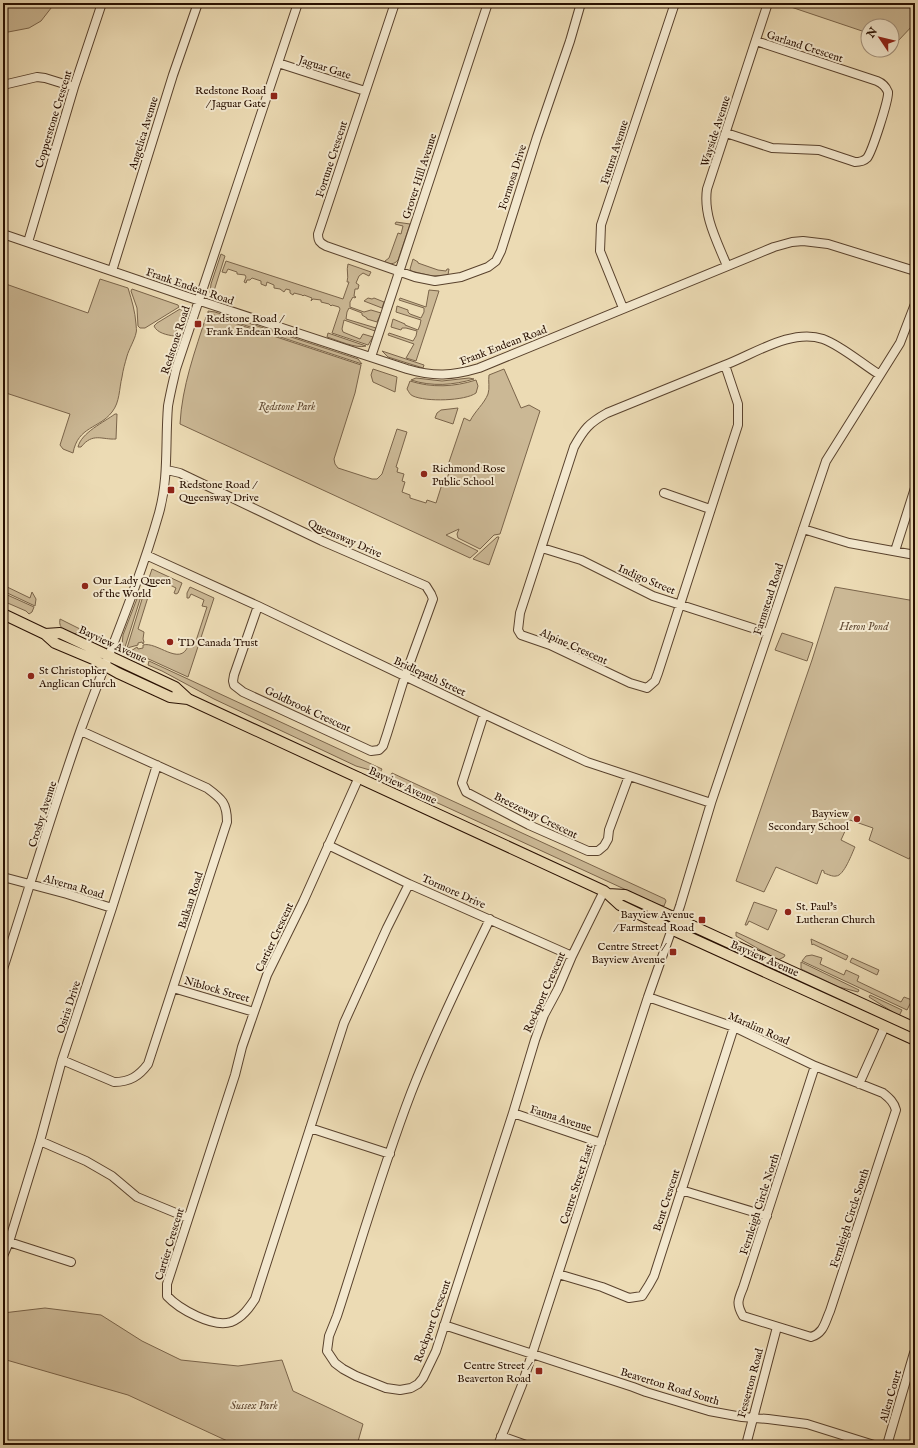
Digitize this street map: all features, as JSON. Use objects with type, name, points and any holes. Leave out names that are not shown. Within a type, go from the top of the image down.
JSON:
[{"type":"main road","name":"Bayview Avenue","points":[[3,614],[46,634],[55,643],[170,697],[188,699],[606,892],[625,895],[915,1028]]},
{"type":"main road","name":"Bayview Avenue","points":[[46,634],[60,633],[176,687],[188,699]]},
{"type":"main road","name":"Bayview Avenue","points":[[606,892],[620,905],[915,1040]]},
{"type":"street","name":"Copperstone Crescent","points":[[28,242],[74,87],[102,3]]},
{"type":"street","name":"Angelica Avenue","points":[[112,271],[173,75],[198,3]]},
{"type":"street","name":"Redstone Road","points":[[104,666],[146,555],[163,499],[167,470],[168,406],[171,388],[298,3]]},
{"type":"street","name":"Fortune Crescent","points":[[395,3],[318,234],[318,240],[321,244],[326,246],[399,271]]},
{"type":"street","name":"Grover Hill Avenue","points":[[371,357],[488,3]]},
{"type":"street","name":"Formosa Drive","points":[[399,271],[420,279],[435,281],[462,276],[488,267],[496,261],[570,41],[581,3]]},
{"type":"street","name":"Futura Avenue","points":[[623,308],[600,251],[601,225],[674,3]]},
{"type":"street","name":"Wayside Avenue","points":[[727,266],[708,219],[705,200],[707,189],[768,3]]},
{"type":"street","name":"Garland Crescent","points":[[726,133],[772,148],[819,150],[855,162],[860,162],[867,158],[872,147],[887,100],[888,92],[884,85],[877,81],[756,41]]},
{"type":"street","name":"Jaguar Gate","points":[[278,63],[365,91]]},
{"type":"street","points":[[3,85],[37,77],[74,87]]},
{"type":"street","name":"Frank Endean Road","points":[[3,234],[371,357],[418,372],[442,376],[479,368],[774,247],[792,242],[803,241],[828,244],[915,271]]},
{"type":"street","name":"Farmstead Road","points":[[672,929],[711,803],[826,461],[900,343],[915,304]]},
{"type":"street","name":"Alpine Crescent","points":[[725,365],[738,404],[738,425],[655,681],[652,685],[647,688],[630,683],[550,644],[521,635],[518,630],[520,613],[574,448],[580,436],[592,421],[607,413],[777,343],[803,336],[824,340],[835,345],[880,375]]},
{"type":"street","name":"Queensway Drive","points":[[167,470],[180,473],[322,540],[426,586],[433,598],[405,676]]},
{"type":"street","points":[[895,551],[915,488]]},
{"type":"street","points":[[664,493],[710,510]]},
{"type":"street","points":[[803,529],[849,543],[915,555]]},
{"type":"street","name":"Indigo Street","points":[[542,548],[581,560],[653,596],[768,633]]},
{"type":"street","name":"Bridlepath Street","points":[[146,555],[258,606],[587,762],[711,803]]},
{"type":"street","name":"Goldbrook Crescent","points":[[258,606],[233,681],[234,685],[243,692],[371,751],[376,751],[383,746],[405,676]]},
{"type":"street","name":"Crosby Avenue","points":[[3,969],[80,731],[104,666]]},
{"type":"street","name":"Breezeway Crescent","points":[[484,714],[462,783],[466,792],[529,826],[588,851],[598,851],[604,846],[608,839],[629,776]]},
{"type":"street","name":"Balkan Road","points":[[62,1060],[114,1082],[123,1082],[135,1078],[148,1064],[224,833],[227,814],[223,801],[207,788],[80,731]]},
{"type":"street","name":"Osiris Drive","points":[[3,1256],[9,1242],[40,1141],[62,1060],[157,765]]},
{"type":"street","name":"Cartier Crescent","points":[[359,778],[297,915],[267,975],[167,1284],[167,1296],[174,1304],[206,1320],[221,1323],[230,1322],[244,1314],[255,1298],[348,1012],[387,928],[410,884]]},
{"type":"street","name":"Tormore Drive","points":[[328,845],[410,884],[572,956]]},
{"type":"street","name":"Alverna Road","points":[[3,877],[112,908]]},
{"type":"street","name":"Rockport Crescent","points":[[490,919],[454,994],[419,1074],[390,1154],[337,1316],[329,1336],[327,1351],[335,1363],[356,1376],[386,1388],[406,1390],[418,1384],[423,1378],[436,1351],[544,1015],[558,989],[572,956],[606,892]]},
{"type":"street","name":"Centre Street East","points":[[498,1445],[522,1385],[648,997],[672,929]]},
{"type":"street","name":"Niblock Street","points":[[173,988],[254,1012]]},
{"type":"street","name":"Maralim Road","points":[[648,997],[734,1027],[815,1066],[859,1084]]},
{"type":"street","points":[[859,1084],[885,1026]]},
{"type":"street","name":"Bent Crescent","points":[[558,1274],[602,1287],[629,1298],[642,1296],[654,1276],[734,1027]]},
{"type":"street","name":"Fernleigh Circle North","points":[[777,1327],[743,1316],[738,1300],[744,1288],[815,1066]]},
{"type":"street","name":"Fernleigh Circle South","points":[[777,1327],[811,1337],[818,1335],[830,1311],[896,1110],[892,1102],[883,1093],[859,1084]]},
{"type":"street","name":"Fauna Avenue","points":[[513,1113],[601,1143]]},
{"type":"street","points":[[310,1128],[390,1154]]},
{"type":"street","points":[[40,1141],[86,1161],[112,1176],[137,1197],[188,1218]]},
{"type":"street","points":[[681,1190],[767,1216]]},
{"type":"street","points":[[9,1242],[71,1262]]},
{"type":"street","name":"Beaverton Road South","points":[[444,1325],[672,1401],[709,1411],[742,1417],[807,1424],[874,1445]]},
{"type":"street","name":"Fesserton Road","points":[[746,1445],[777,1327]]},
{"type":"street","name":"Allen Court","points":[[887,1445],[914,1353]]},
{"type":"street","points":[[501,1436],[526,1445]]},
{"type":"green space","points":[[3,3],[55,3],[41,21],[29,28],[3,33]]},
{"type":"green space","points":[[779,3],[915,3],[915,23],[900,39],[900,18],[860,18],[860,30]]},
{"type":"green space","points":[[396,222],[410,224],[398,260],[395,263],[390,264],[385,261],[389,258],[398,233],[401,234],[403,226],[395,224]]},
{"type":"green space","points":[[221,254],[225,256],[213,294],[210,293],[211,284]]},
{"type":"green space","points":[[413,259],[418,263],[438,270],[446,271],[449,269],[448,275],[432,276],[411,271],[410,269]]},
{"type":"green space","points":[[226,261],[343,299],[349,282],[347,282],[348,264],[371,272],[369,276],[363,273],[359,276],[356,283],[359,285],[358,289],[355,289],[354,296],[356,297],[353,297],[350,302],[350,307],[364,312],[371,310],[381,313],[377,322],[367,319],[362,315],[362,313],[349,308],[346,319],[376,328],[375,331],[344,320],[342,329],[343,332],[360,339],[363,334],[373,337],[368,345],[332,333],[340,309],[339,307],[331,306],[321,302],[321,300],[313,299],[311,301],[312,298],[304,295],[294,293],[293,295],[290,293],[290,290],[286,289],[284,292],[280,289],[274,288],[274,285],[267,282],[266,286],[261,284],[261,281],[252,278],[247,280],[246,283],[244,282],[246,277],[245,275],[237,274],[237,272],[228,269],[226,273],[222,272]]},
{"type":"green space","points":[[100,279],[128,288],[136,319],[136,332],[127,356],[115,408],[107,418],[79,438],[73,453],[63,449],[60,445],[70,414],[3,392],[3,283],[88,313]]},
{"type":"green space","points":[[132,289],[178,305],[179,307],[145,328],[140,328],[138,326],[137,308],[131,291]]},
{"type":"green space","points":[[429,290],[439,291],[416,361],[406,358],[414,344],[388,335],[389,333],[413,341],[417,331],[406,328],[402,328],[401,330],[391,327],[393,319],[418,330],[421,320],[396,312],[397,306],[408,310],[410,314],[421,318],[424,308],[399,300],[400,298],[426,307]]},
{"type":"green space","points":[[368,298],[374,298],[384,302],[382,308],[364,301]]},
{"type":"green space","points":[[180,309],[183,311],[174,336],[162,333],[155,328],[154,326],[157,323]]},
{"type":"green space","points":[[208,311],[358,359],[362,364],[208,313]]},
{"type":"green space","name":"Redstone Park","points":[[207,314],[361,365],[355,393],[334,459],[335,464],[338,468],[372,479],[377,479],[382,474],[397,429],[407,432],[396,467],[398,468],[397,472],[404,474],[402,481],[405,482],[402,492],[410,495],[410,498],[426,503],[427,500],[436,503],[443,481],[446,482],[451,466],[448,465],[464,418],[470,421],[486,398],[489,392],[489,375],[504,369],[521,408],[529,405],[540,411],[500,534],[494,535],[480,549],[458,538],[457,534],[459,529],[446,535],[478,551],[470,558],[180,424],[186,382]]},
{"type":"green space","points":[[328,333],[366,346],[362,347],[341,342],[327,337]]},
{"type":"green space","points":[[382,351],[424,365],[423,368],[388,357]]},
{"type":"green space","points":[[373,369],[397,377],[395,392],[373,382],[371,375]]},
{"type":"green space","points":[[416,378],[442,381],[469,378],[474,379],[451,384],[427,384],[411,380]]},
{"type":"green space","points":[[476,380],[478,386],[476,393],[463,398],[436,400],[419,398],[411,395],[407,389],[410,381],[426,385],[443,386]]},
{"type":"green space","points":[[458,408],[453,424],[435,418],[437,413],[441,410]]},
{"type":"green space","points":[[117,414],[116,439],[94,438],[85,442],[81,447],[78,447],[80,442],[88,433]]},
{"type":"green space","points":[[497,537],[499,537],[489,565],[473,559]]},
{"type":"green space","points":[[152,569],[182,583],[178,593],[174,593],[176,588],[158,579],[156,584],[148,581]]},
{"type":"green space","points":[[3,585],[30,598],[32,592],[36,599],[35,606],[3,591]]},
{"type":"green space","points":[[190,587],[214,598],[188,677],[131,651],[137,647],[138,649],[143,648],[143,645],[149,645],[174,654],[180,654],[184,652],[188,646],[194,647],[207,607],[202,606],[204,600],[191,594],[189,598],[187,598],[187,593]]},
{"type":"green space","name":"Bayview Secondary School","points":[[835,587],[915,601],[915,849],[909,859],[869,840],[873,828],[850,820],[841,840],[855,847],[845,868],[839,875],[832,876],[824,873],[822,870],[817,884],[776,867],[764,892],[736,881],[812,660]]},
{"type":"green space","points":[[143,590],[125,647],[122,645],[123,635],[140,591]]},
{"type":"green space","points":[[3,593],[34,607],[32,612],[29,614],[26,611],[3,601]]},
{"type":"green space","points":[[143,596],[148,597],[138,629],[144,632],[144,642],[143,644],[142,642],[138,643],[138,645],[127,648]]},
{"type":"green space","points":[[60,619],[80,630],[75,634],[61,628]]},
{"type":"green space","points":[[782,633],[813,643],[807,661],[775,650]]},
{"type":"green space","points":[[149,661],[382,769],[380,773],[356,766],[214,699],[148,665]]},
{"type":"green space","points":[[392,773],[665,899],[666,901],[664,906],[416,793],[390,777]]},
{"type":"green space","points":[[754,902],[777,910],[768,930],[749,921],[747,925],[745,925]]},
{"type":"green space","points":[[736,932],[785,955],[778,960],[736,936]]},
{"type":"green space","points":[[811,939],[848,956],[846,960],[813,944],[812,945]]},
{"type":"green space","points":[[812,955],[822,958],[820,964],[844,975],[846,970],[859,976],[857,981],[901,1002],[904,997],[912,1000],[907,1010],[802,961],[806,956]]},
{"type":"green space","points":[[852,958],[879,970],[877,975],[850,962]]},
{"type":"green space","points":[[801,962],[859,990],[858,992],[839,987],[801,969]]},
{"type":"green space","points":[[870,995],[902,1010],[899,1016],[869,997]]},
{"type":"green space","name":"Sussex Park","points":[[45,1308],[101,1315],[142,1341],[181,1360],[238,1366],[282,1360],[293,1391],[363,1424],[357,1445],[236,1445],[128,1395],[3,1359],[3,1313]]},
{"type":"place","name":"Redstone Road / Jaguar Gate","points":[[274,96]]},
{"type":"place","name":"Redstone Road / Frank Endean Road","points":[[198,324]]},
{"type":"place","name":"Richmond Rose Public School","points":[[424,474]]},
{"type":"place","name":"Redstone Road / Queensway Drive","points":[[171,490]]},
{"type":"place","name":"Our Lady Queen of the World","points":[[85,586]]},
{"type":"place","name":"TD Canada Trust","points":[[170,642]]},
{"type":"place","name":"St Christopher Anglican Church","points":[[31,676]]},
{"type":"place","name":"Bayview Secondary School","points":[[857,819]]},
{"type":"place","name":"St. Paul's Lutheran Church","points":[[788,912]]},
{"type":"place","name":"Bayview Avenue / Farmstead Road","points":[[702,920]]},
{"type":"place","name":"Centre Street / Bayview Avenue","points":[[673,952]]},
{"type":"place","name":"Centre Street / Beaverton Road","points":[[539,1371]]},
{"type":"park label","name":"Heron Pond","points":[[864,626]]}]
